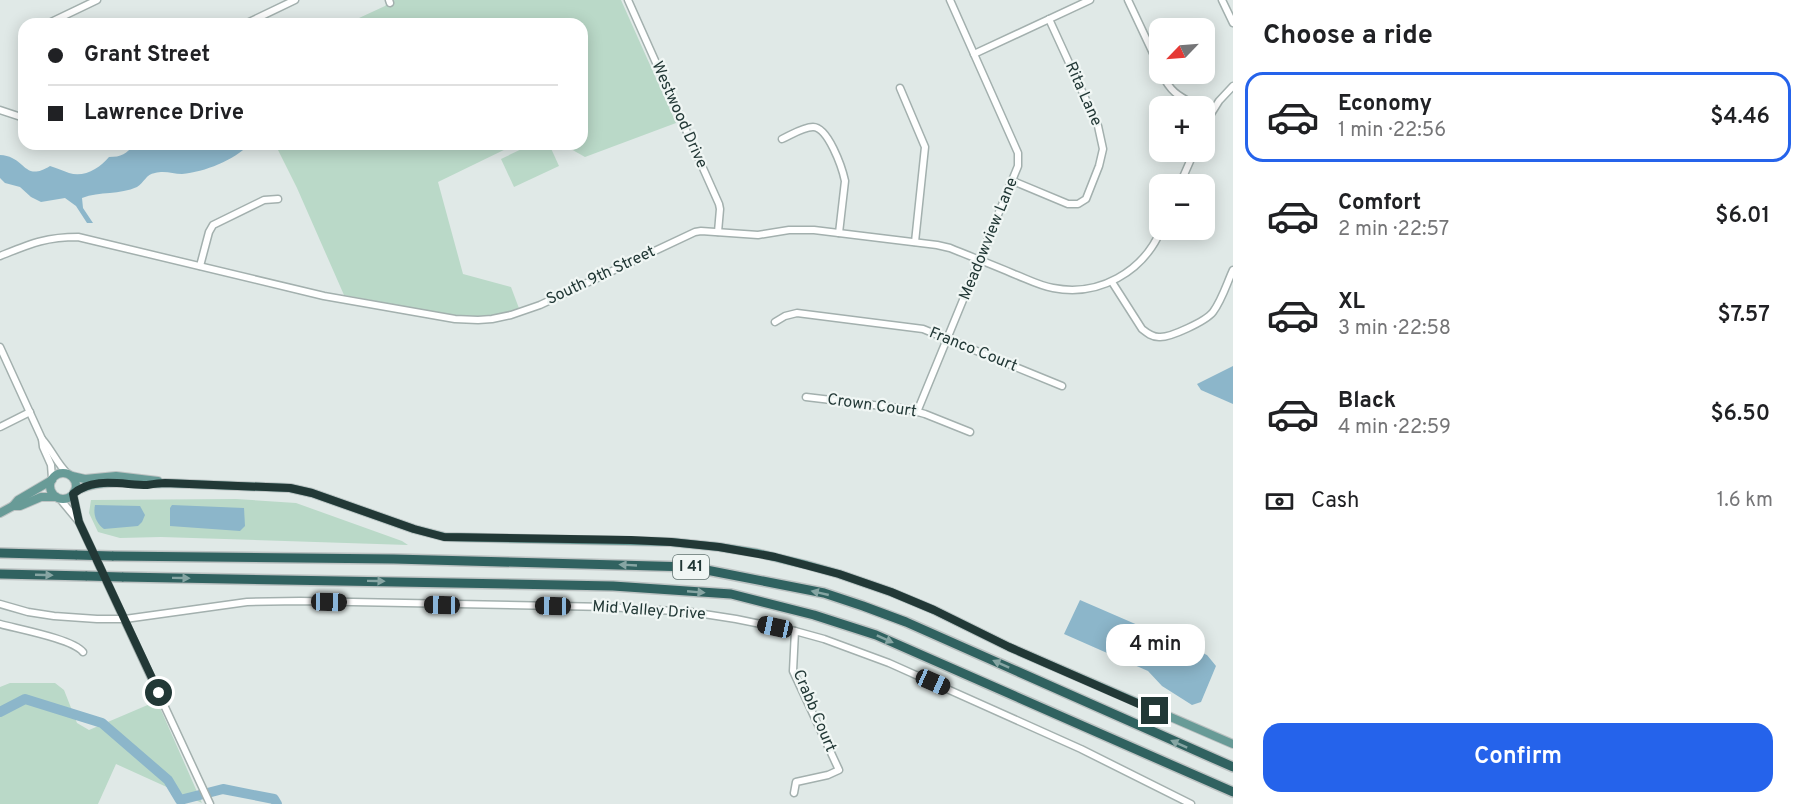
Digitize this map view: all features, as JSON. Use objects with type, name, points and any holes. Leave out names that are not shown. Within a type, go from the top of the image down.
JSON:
[{"type":"highway","name":"I 41","points":[[0,553],[394,559],[691,567],[825,594],[874,610],[906,622],[1233,767]]},
{"type":"highway","name":"I 41","points":[[0,574],[613,586],[731,594],[814,615],[876,635],[1233,792]]},
{"type":"main road","points":[[0,513],[59,474],[85,479],[116,476],[165,483],[290,488],[312,493],[414,529],[444,537],[671,542],[719,547],[775,557],[839,574],[891,592],[1233,744]]},
{"type":"main road","points":[[70,475],[76,484],[74,493]]},
{"type":"main road","points":[[52,479],[51,491],[58,498]]},
{"type":"main road","points":[[13,506],[20,506],[41,497],[67,498],[95,484],[165,483]]},
{"type":"street","points":[[59,18],[97,0]]},
{"type":"street","points":[[258,18],[295,0]]},
{"type":"street","name":"Westwood Drive","points":[[628,0],[719,204],[718,232]]},
{"type":"street","name":"Meadowview Lane","points":[[917,412],[1018,166],[1018,153],[950,0]]},
{"type":"street","points":[[974,54],[1090,0]]},
{"type":"street","points":[[1128,0],[1149,45]]},
{"type":"street","points":[[1222,0],[1233,23]]},
{"type":"street","name":"Rita Lane","points":[[1013,182],[1068,204],[1078,204],[1086,199],[1102,158],[1102,138],[1098,126],[1049,19]]},
{"type":"street","points":[[1167,84],[1178,96]]},
{"type":"street","points":[[1215,105],[1233,86]]},
{"type":"street","points":[[900,88],[925,147],[915,242]]},
{"type":"street","points":[[1,110],[18,116]]},
{"type":"street","points":[[782,139],[811,126],[820,128],[826,134],[845,181],[838,233]]},
{"type":"street","points":[[200,266],[213,225],[264,200],[279,199]]},
{"type":"street","name":"South 9th Street","points":[[0,258],[33,243],[56,237],[78,237],[324,296],[454,319],[488,320],[540,305],[694,232],[701,231],[758,235],[801,229],[915,242],[950,248],[1040,285],[1063,290],[1086,289],[1112,282],[1140,262],[1156,240]]},
{"type":"street","points":[[1112,282],[1142,329],[1149,335],[1167,337],[1207,318],[1213,312],[1233,270]]},
{"type":"street","name":"Franco Court","points":[[775,322],[797,313],[923,329],[1062,386]]},
{"type":"street","points":[[0,348],[42,439],[51,465],[52,479]]},
{"type":"street","name":"Crown Court","points":[[806,397],[917,412],[970,432]]},
{"type":"street","points":[[0,428],[30,412]]},
{"type":"street","points":[[42,439],[57,462],[70,475]]},
{"type":"street","points":[[74,493],[79,522],[209,803]]},
{"type":"street","points":[[58,498],[79,522]]},
{"type":"street","name":"Mid Valley Drive","points":[[0,604],[28,612],[76,618],[125,619],[247,602],[300,601],[608,607],[691,612],[736,619],[824,639],[889,663],[1081,749],[1191,804]]},
{"type":"street","points":[[0,624],[69,642],[80,648],[82,652]]},
{"type":"street","name":"Crabb Court","points":[[794,793],[796,782],[839,771],[793,671],[795,631]]},
{"type":"green space","points":[[390,0],[621,0],[676,123],[585,157],[573,150],[588,150],[588,18],[359,18],[385,6]]},
{"type":"green space","points":[[278,150],[504,150],[438,182],[463,274],[511,287],[520,311],[477,318],[344,295]]},
{"type":"green space","points":[[520,150],[552,150],[559,166],[514,187],[501,159]]},
{"type":"green space","points":[[236,499],[296,503],[408,545],[161,537],[120,538],[98,532],[89,513],[91,500]]},
{"type":"green space","points":[[10,683],[55,683],[64,690],[77,723],[89,730],[157,701],[202,803],[116,764],[98,804],[0,804],[0,687]]},
{"type":"water","points":[[129,150],[243,150],[228,160],[209,168],[182,174],[162,172],[152,174],[137,187],[82,198],[83,208],[93,223],[87,223],[76,206],[65,198],[41,202],[20,187],[5,183],[0,178],[0,155],[9,156],[34,172],[50,166],[69,173],[80,174],[96,168],[109,157]]},
{"type":"water","points":[[1233,366],[1233,404],[1201,390],[1197,384]]},
{"type":"water","points":[[95,505],[140,506],[145,515],[138,526],[104,529],[96,518]]},
{"type":"water","points":[[172,505],[244,508],[245,526],[240,531],[170,526]]},
{"type":"water","points":[[1080,600],[1207,655],[1216,666],[1201,702],[1192,705],[1162,686],[1148,671],[1064,634]]},
{"type":"waterway","points":[[0,712],[25,699],[102,723],[168,780],[180,800],[223,789],[274,799],[277,804]]},
{"type":"route","points":[[159,693],[79,522],[73,494],[82,488],[103,483],[290,488],[312,493],[414,529],[444,537],[656,541],[757,553],[839,574],[891,592],[1155,711]]}]
